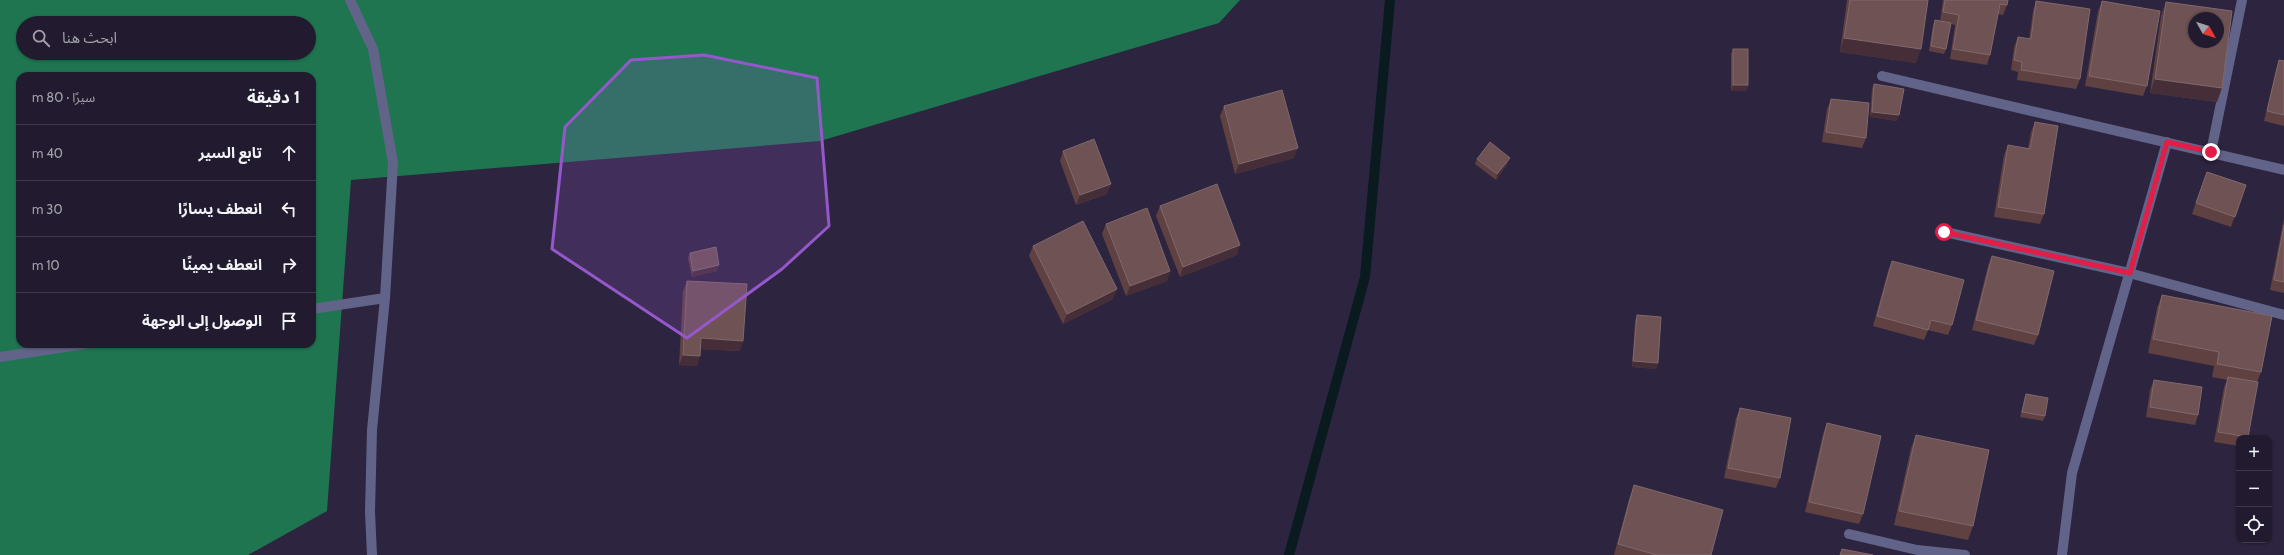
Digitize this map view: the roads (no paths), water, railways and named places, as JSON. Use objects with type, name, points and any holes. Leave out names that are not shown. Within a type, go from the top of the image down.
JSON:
[{"type":"street","points":[[350,0],[373,49],[393,163],[385,298],[372,430],[370,512],[372,555]]},
{"type":"street","points":[[2211,152],[2242,0]]},
{"type":"street","points":[[1882,76],[2284,170]]},
{"type":"street","points":[[2062,555],[2072,473],[2167,142]]},
{"type":"street","points":[[1944,232],[2130,273],[2284,315]]},
{"type":"street","points":[[316,308],[385,298]]},
{"type":"street","points":[[0,357],[59,348]]},
{"type":"street","points":[[1849,534],[1917,550],[1965,555]]},
{"type":"waterway","points":[[1289,555],[1365,277],[1390,0]]}]
